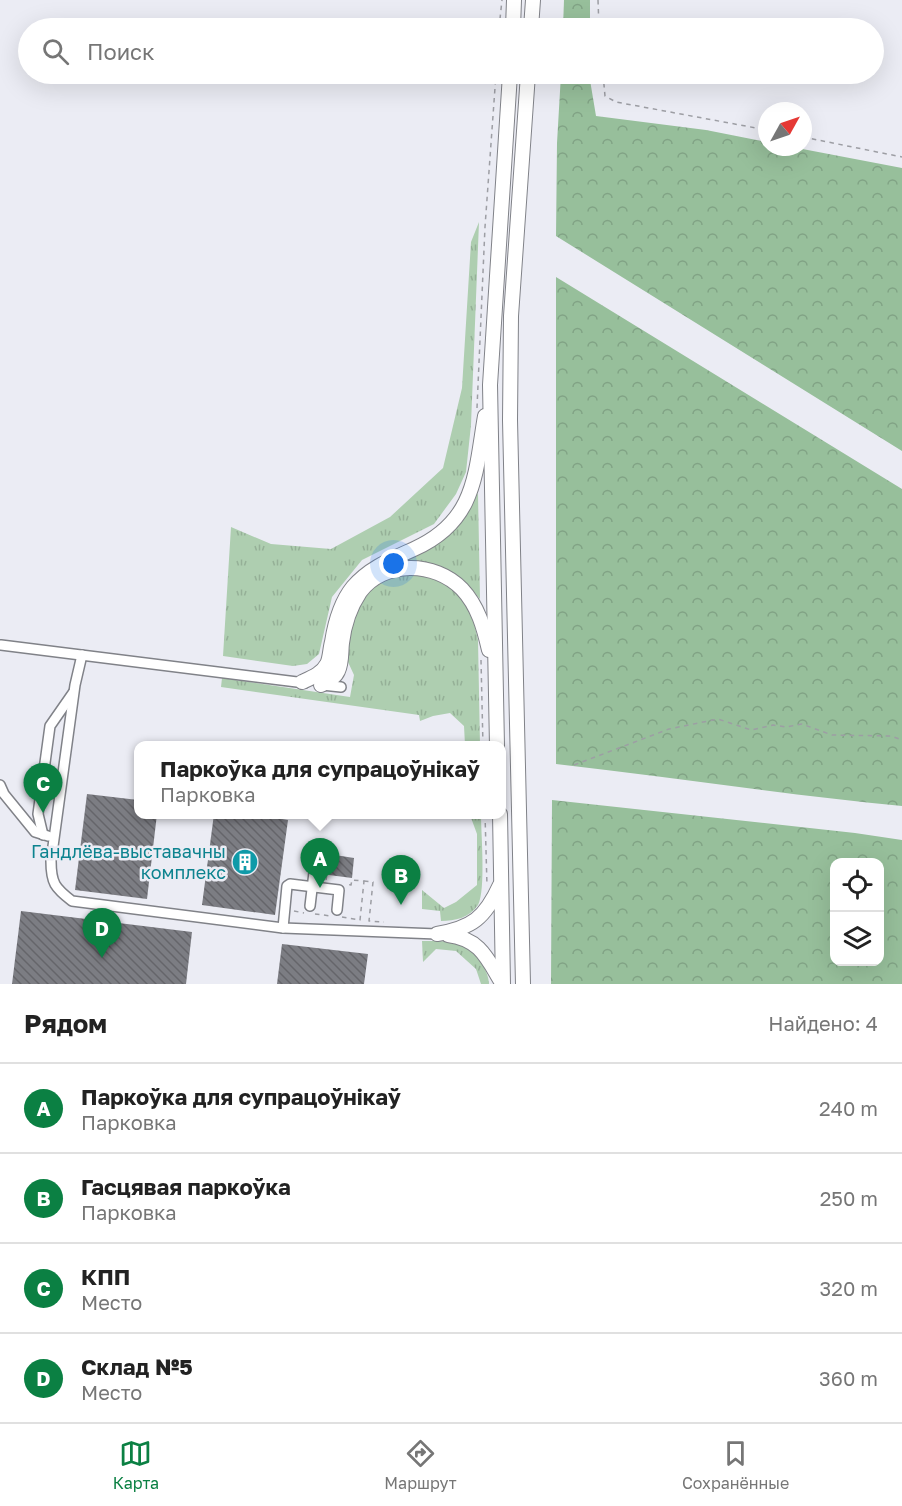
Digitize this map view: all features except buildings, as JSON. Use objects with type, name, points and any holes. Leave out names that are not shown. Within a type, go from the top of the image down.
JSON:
[{"type":"highway","points":[[513,18],[514,0]]},
{"type":"highway","points":[[532,18],[533,0]]},
{"type":"highway","points":[[497,741],[490,385],[509,84]]},
{"type":"highway","points":[[523,984],[510,420],[511,316],[527,84]]},
{"type":"highway","points":[[302,682],[317,676],[328,664],[338,614],[352,588],[374,569],[441,535],[458,516],[472,487],[490,385]]},
{"type":"highway","points":[[321,685],[332,679],[339,670],[345,624],[360,592],[386,572],[402,568],[432,570],[449,578],[462,588],[482,622],[495,673]]},
{"type":"highway","points":[[500,819],[503,984]]},
{"type":"highway","points":[[437,934],[460,930],[478,918],[494,898],[502,880]]},
{"type":"highway","points":[[437,934],[459,937],[478,947],[503,984]]},
{"type":"lane","points":[[0,647],[341,687]]},
{"type":"lane","points":[[82,655],[74,692],[54,838],[51,879],[72,901],[283,928],[437,934]]},
{"type":"lane","points":[[43,835],[38,814],[50,726],[74,692]]},
{"type":"lane","points":[[1,790],[35,832],[54,838]]},
{"type":"lane","points":[[310,906],[315,864]]},
{"type":"lane","points":[[283,928],[287,886],[290,884],[339,890],[336,910]]},
{"type":"path","points":[[500,18],[501,0]]},
{"type":"path","points":[[598,0],[599,18]]},
{"type":"path","points":[[476,416],[485,227],[495,84]]},
{"type":"path","points":[[604,84],[605,96],[616,102],[758,128]]},
{"type":"path","points":[[812,139],[902,157]]},
{"type":"path","points":[[574,765],[669,729],[718,718],[750,730],[773,725],[786,727],[802,724],[832,735],[891,736],[902,740]]},
{"type":"path","points":[[485,819],[487,893]]},
{"type":"path","points":[[343,884],[351,885],[352,880],[364,881],[360,920]]},
{"type":"green space","points":[[564,0],[590,0],[590,18],[563,18]]},
{"type":"green space","points":[[560,84],[591,84],[596,116],[706,130],[758,140],[758,156],[812,156],[812,151],[902,168],[902,451],[556,236]]},
{"type":"green space","points":[[479,222],[471,425],[466,472],[456,494],[434,524],[362,560],[332,597],[319,654],[307,664],[293,666],[223,656],[231,527],[271,544],[331,549],[390,517],[443,468],[462,388],[471,242]]},
{"type":"green space","points":[[556,277],[902,489],[902,806],[556,764]]},
{"type":"green space","points":[[478,493],[480,599],[460,578],[442,568],[421,564],[393,564],[442,541],[464,519]]},
{"type":"green space","points":[[403,572],[443,579],[462,597],[472,614],[478,640],[480,741],[465,741],[464,726],[450,713],[420,721],[419,715],[221,687],[222,678],[350,697],[354,675],[348,662],[348,634],[357,607],[372,588],[386,576]]},
{"type":"green space","points":[[552,800],[902,840],[902,984],[551,984]]},
{"type":"green space","points":[[471,819],[481,819],[482,888],[478,905],[466,916],[441,921],[440,911],[422,909],[422,890],[444,908],[456,902],[477,885],[477,834]]},
{"type":"green space","points":[[422,941],[453,942],[467,948],[484,967],[489,984],[481,984],[476,969],[456,951],[436,949],[423,962]]},
{"type":"place","name":"КПП","points":[[43,813]]},
{"type":"place","name":"Гандлёва-выставачны комплекс","points":[[245,862]]},
{"type":"place","name":"Паркоўка для супрацоўнікаў","points":[[320,888]]},
{"type":"place","name":"Гасцявая паркоўка","points":[[401,905]]},
{"type":"place","name":"Склад №5","points":[[102,958]]}]
